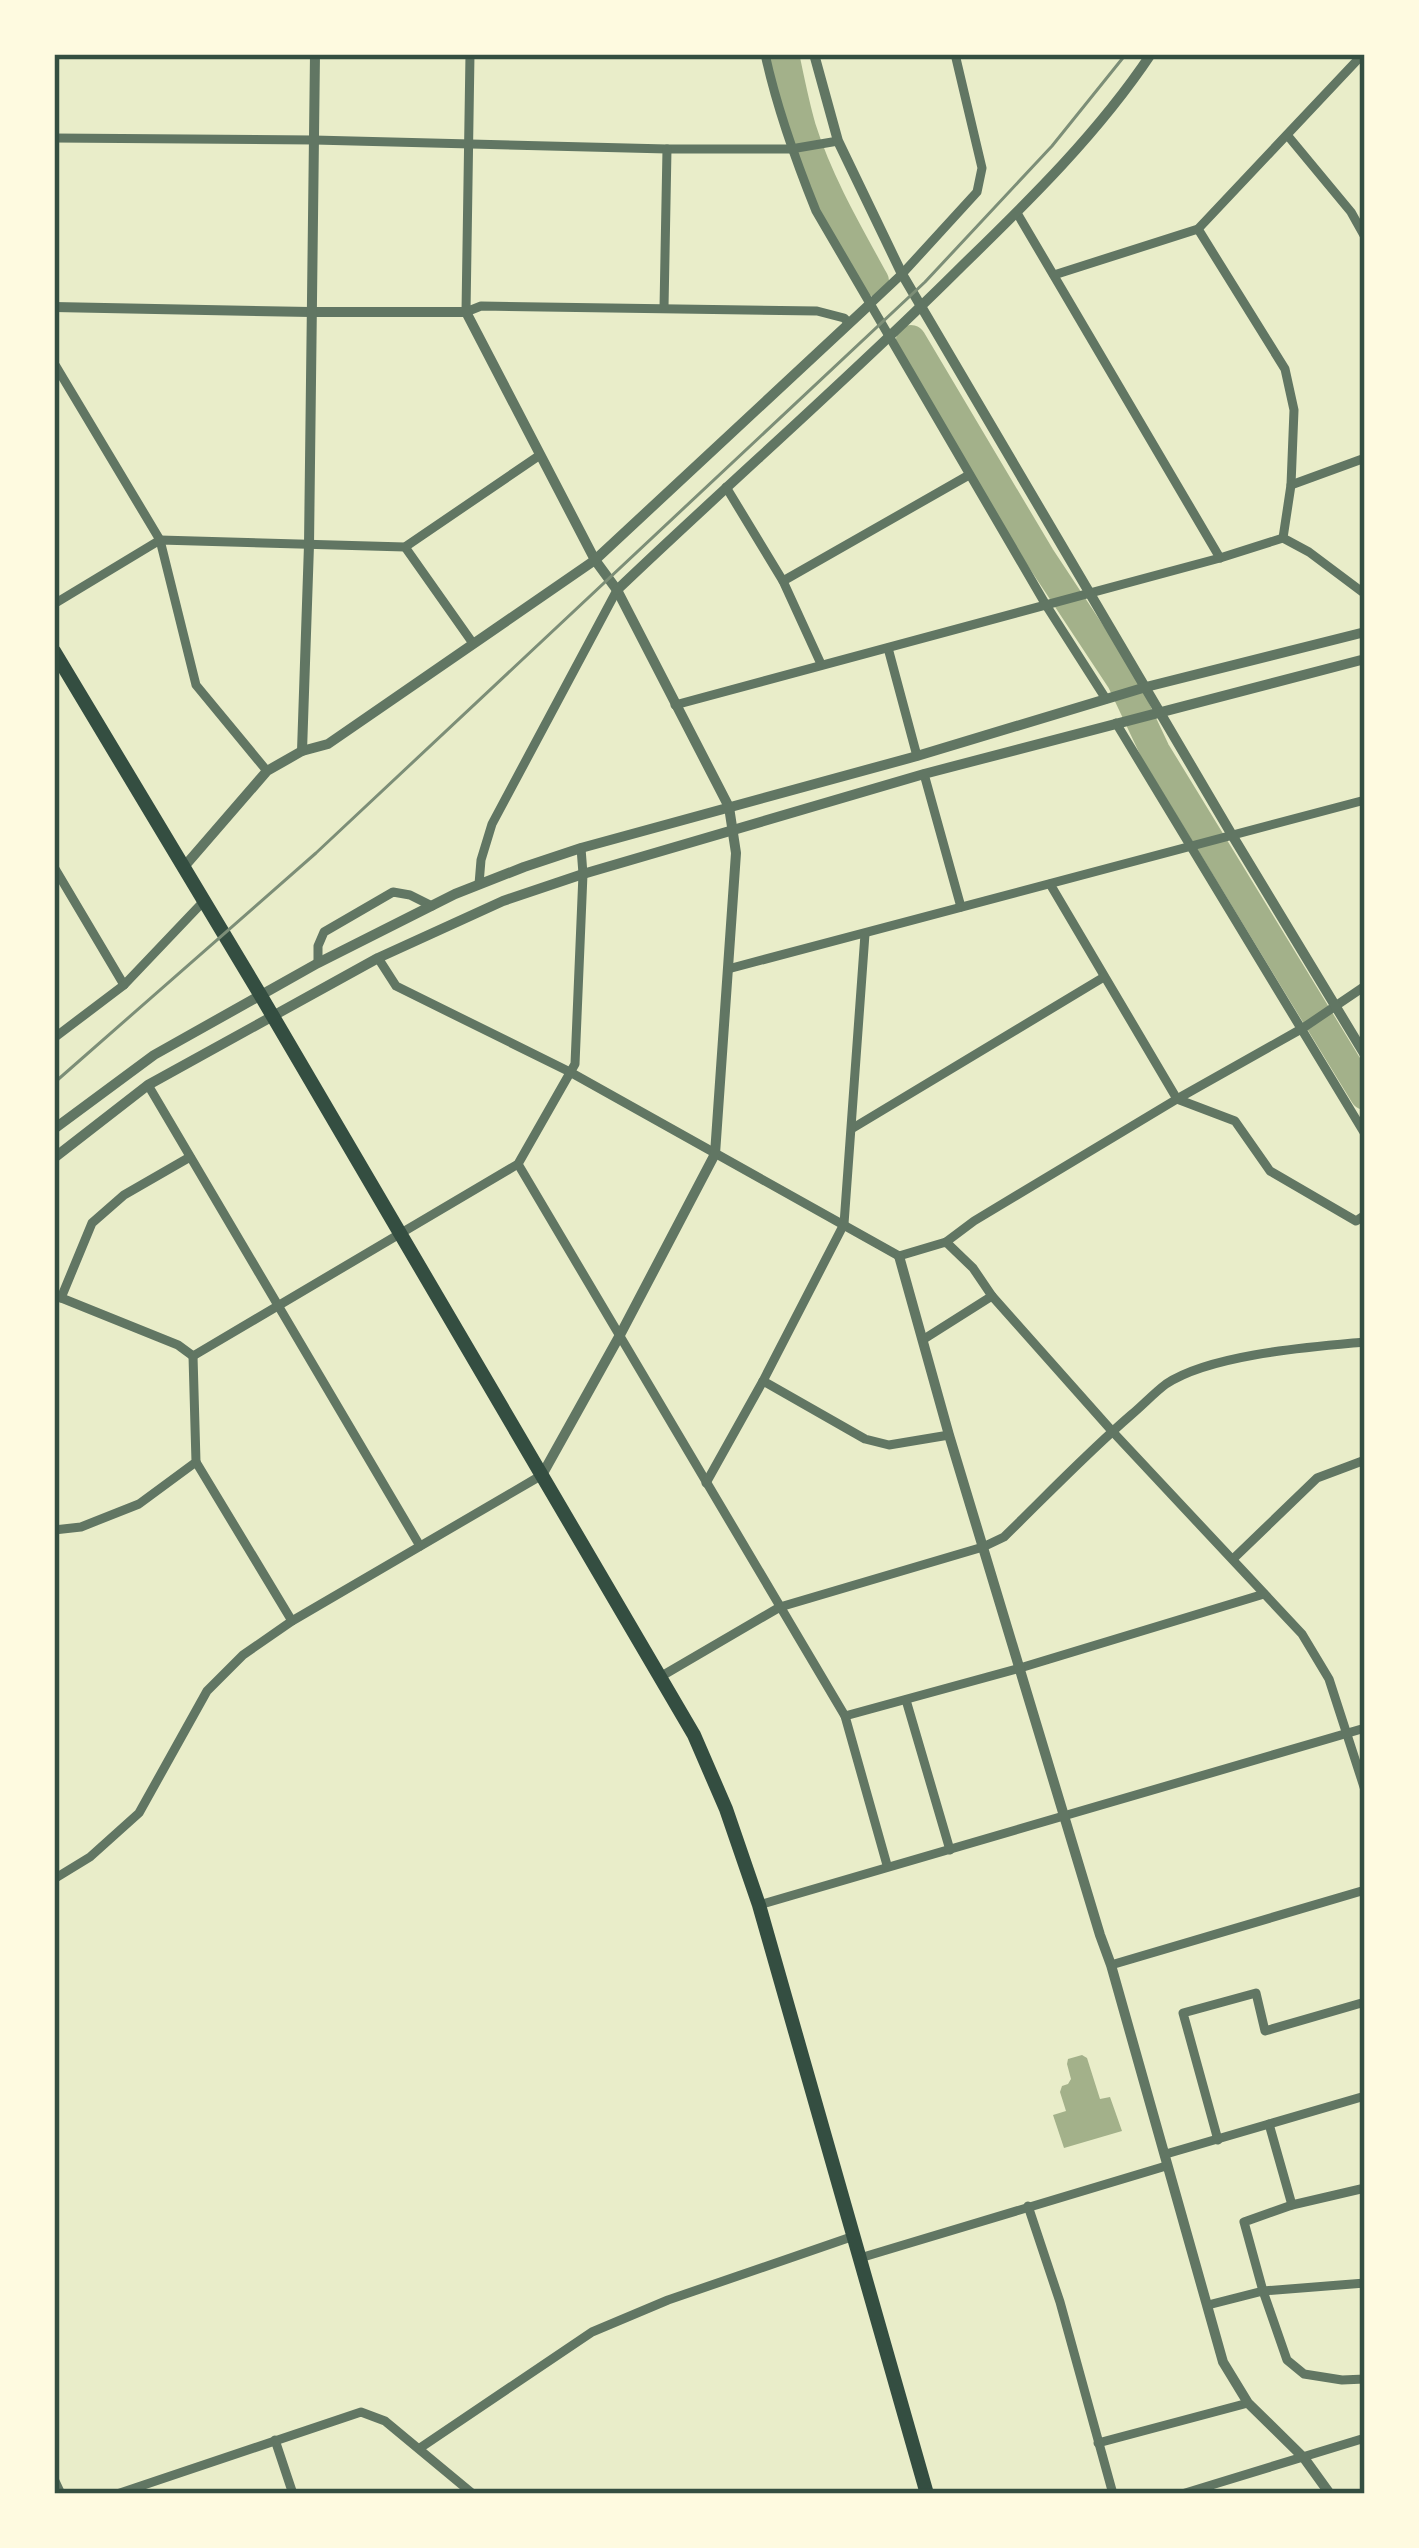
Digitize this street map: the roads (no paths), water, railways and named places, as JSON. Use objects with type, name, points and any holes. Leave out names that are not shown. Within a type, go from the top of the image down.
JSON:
[{"type":"main road","points":[[54,651],[694,1735],[759,1905],[927,2494]]},
{"type":"street","points":[[302,751],[315,54]]},
{"type":"street","points":[[54,1879],[90,1857],[139,1813],[207,1691],[243,1655],[542,1475],[715,1154],[735,830],[729,807],[466,312],[470,54]]},
{"type":"street","points":[[765,54],[775,101],[816,211],[969,475],[1108,699]]},
{"type":"street","points":[[814,54],[838,141],[902,274],[1226,837],[1365,1055]]},
{"type":"street","points":[[183,868],[267,771],[302,751],[328,744],[595,560],[902,274],[977,192],[982,168],[955,54]]},
{"type":"street","points":[[479,884],[492,824],[616,590],[1017,213],[1124,94],[1151,54]]},
{"type":"street","points":[[1054,274],[1198,229],[1363,54]]},
{"type":"street","points":[[1288,136],[1351,212],[1365,237]]},
{"type":"street","points":[[54,138],[667,149],[791,149],[838,141]]},
{"type":"street","points":[[664,308],[667,149]]},
{"type":"street","points":[[1351,212],[1365,201]]},
{"type":"street","points":[[1017,213],[1220,558]]},
{"type":"street","points":[[1198,229],[1285,369],[1294,410],[1283,538]]},
{"type":"street","points":[[54,307],[310,313],[466,312],[481,306],[817,310],[849,322]]},
{"type":"street","points":[[54,363],[160,541],[196,685],[267,771]]},
{"type":"street","points":[[54,604],[160,541],[405,547],[540,455]]},
{"type":"street","points":[[1291,485],[1365,458]]},
{"type":"street","points":[[783,581],[969,475]]},
{"type":"street","points":[[726,487],[783,581],[821,664]]},
{"type":"street","points":[[675,705],[1283,538],[1365,594]]},
{"type":"street","points":[[405,547],[472,643]]},
{"type":"street","points":[[54,1129],[154,1054],[318,963],[479,884],[581,848],[1142,688],[1365,632]]},
{"type":"street","points":[[888,648],[916,756]]},
{"type":"street","points":[[54,1158],[148,1085],[378,958],[502,901],[924,774],[1365,658]]},
{"type":"street","points":[[1121,722],[1365,1134]]},
{"type":"street","points":[[924,774],[961,907]]},
{"type":"street","points":[[728,969],[1365,800]]},
{"type":"street","points":[[193,1356],[518,1164],[574,1064],[581,848]]},
{"type":"street","points":[[54,867],[124,985]]},
{"type":"street","points":[[1049,884],[1177,1099],[1235,1121],[1270,1171],[1356,1221],[1365,1215]]},
{"type":"street","points":[[318,963],[317,946],[324,932],[393,892],[432,906]]},
{"type":"street","points":[[54,1038],[124,985],[203,902]]},
{"type":"street","points":[[706,1483],[844,1224],[865,934]]},
{"type":"street","points":[[378,958],[396,986],[570,1072],[899,1256],[1111,1965],[1223,2362],[1248,2403],[1304,2458],[1330,2494]]},
{"type":"street","points":[[853,1128],[1104,977]]},
{"type":"street","points":[[899,1256],[946,1242],[1365,986]]},
{"type":"street","points":[[148,1085],[420,1546]]},
{"type":"street","points":[[190,1157],[124,1196],[92,1222],[58,1297],[178,1345],[193,1356]]},
{"type":"street","points":[[518,1164],[845,1717],[887,1865]]},
{"type":"street","points":[[946,1242],[1112,1431],[1302,1634],[1329,1679],[1365,1790]]},
{"type":"street","points":[[924,1339],[992,1296]]},
{"type":"street","points":[[660,1676],[779,1607],[1004,1537],[1168,1383],[1201,1370],[1290,1349],[1365,1342]]},
{"type":"street","points":[[193,1356],[196,1462],[292,1622]]},
{"type":"street","points":[[763,1381],[865,1439],[889,1444],[949,1435]]},
{"type":"street","points":[[1233,1558],[1317,1478],[1365,1460]]},
{"type":"street","points":[[54,1530],[81,1527],[139,1504],[196,1462]]},
{"type":"street","points":[[845,1717],[1264,1594]]},
{"type":"street","points":[[905,1700],[950,1850]]},
{"type":"street","points":[[759,1905],[1365,1728]]},
{"type":"street","points":[[1111,1965],[1365,1890]]},
{"type":"street","points":[[1218,2140],[1183,2013],[1256,1993],[1265,2031],[1365,2002]]},
{"type":"street","points":[[860,2258],[1365,2096]]},
{"type":"street","points":[[1269,2124],[1292,2205]]},
{"type":"street","points":[[1365,2188],[1244,2222],[1287,2360],[1304,2374],[1365,2380]]},
{"type":"street","points":[[1028,2206],[1113,2494]]},
{"type":"street","points":[[420,2448],[592,2332],[668,2300],[854,2236]]},
{"type":"street","points":[[1208,2306],[1263,2291],[1365,2283]]},
{"type":"street","points":[[1098,2443],[1248,2403]]},
{"type":"street","points":[[117,2494],[361,2412],[385,2420],[473,2494]]},
{"type":"street","points":[[1183,2494],[1365,2438]]},
{"type":"street","points":[[275,2440],[293,2494]]},
{"type":"street","points":[[54,2479],[61,2494]]},
{"type":"waterway","points":[[784,54],[808,148],[874,281]]},
{"type":"waterway","points":[[911,340],[1040,557],[1122,681],[1155,751],[1365,1095]]},
{"type":"tram line","points":[[54,1083],[316,853],[925,282],[1052,146],[1126,54]]}]
